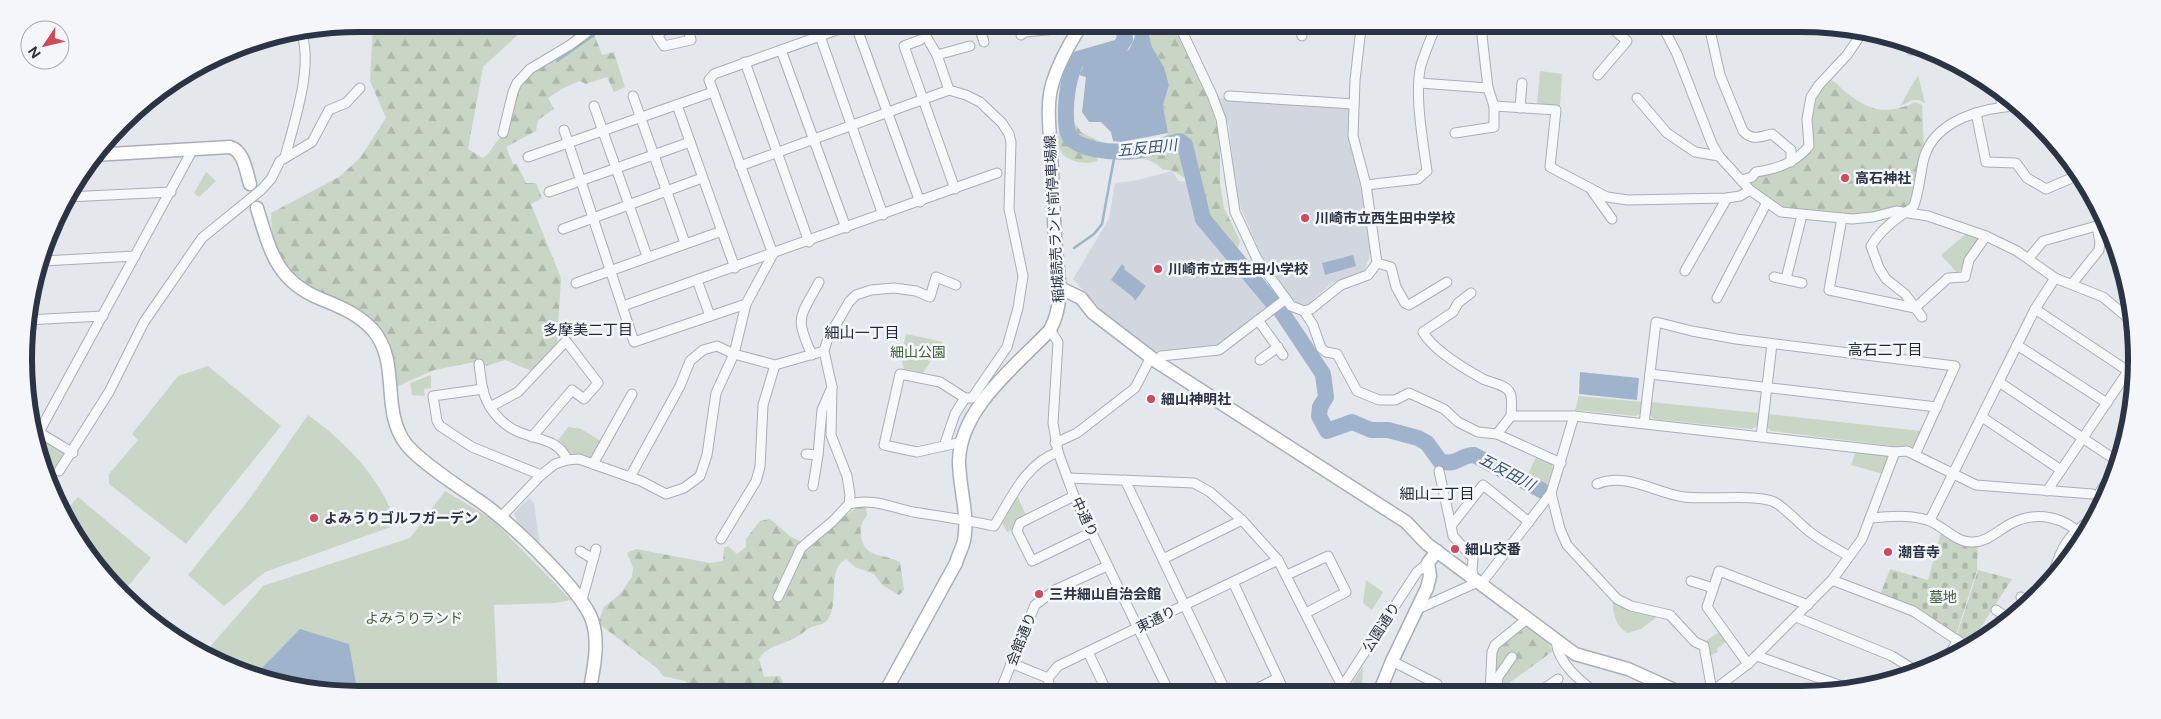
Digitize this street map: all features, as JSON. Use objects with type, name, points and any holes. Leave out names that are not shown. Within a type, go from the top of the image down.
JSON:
[{"type":"street","points":[[503,133],[517,83],[530,69],[588,32]]},
{"type":"street","points":[[661,32],[657,35],[664,46],[691,40],[689,32]]},
{"type":"street","points":[[501,517],[541,475],[555,464],[567,460],[580,460],[593,464],[630,477],[666,494],[684,488],[700,476],[707,455],[716,393],[734,354],[746,304],[773,254],[709,80],[714,74],[831,32]]},
{"type":"street","points":[[858,32],[920,202]]},
{"type":"street","points":[[924,32],[937,55],[949,90]]},
{"type":"street","points":[[981,32],[984,42]]},
{"type":"street","name":"稲城読売ランド前停車場線","points":[[888,686],[956,563],[964,542],[966,520],[960,480],[962,442],[974,413],[983,400],[1050,330],[1060,304],[1049,113],[1052,87],[1062,57],[1075,32]]},
{"type":"street","points":[[1182,32],[1212,95],[1221,120],[1235,212],[1257,259],[1291,306],[1304,311],[1313,325],[1321,348],[1326,352],[1337,354],[1357,391],[1379,400],[1395,400],[1408,393],[1444,409],[1458,422],[1478,432],[1497,434],[1561,463]]},
{"type":"street","points":[[1304,311],[1310,309],[1341,285],[1368,275],[1378,263],[1366,185],[1353,136],[1361,32]]},
{"type":"street","points":[[1366,185],[1418,179],[1427,171],[1420,109],[1420,83],[1421,67],[1434,32]]},
{"type":"street","points":[[1455,133],[1494,127],[1494,106],[1488,88],[1483,32]]},
{"type":"street","points":[[1599,70],[1627,41],[1616,32]]},
{"type":"street","points":[[1666,32],[1677,54],[1712,144],[1719,156],[1750,190],[1766,204],[1781,212],[1842,218],[1872,217],[1896,211],[1928,216],[1986,236],[2029,258],[2055,278],[2103,297],[2126,316]]},
{"type":"street","points":[[1710,32],[1720,75],[1743,131],[1749,137],[1756,138],[1772,134],[1779,138],[1791,150],[1791,162]]},
{"type":"street","points":[[820,36],[882,215]]},
{"type":"street","points":[[59,471],[73,453],[109,392],[144,322],[202,238],[261,190],[285,157],[304,70],[306,50],[302,38]]},
{"type":"street","points":[[1742,180],[1752,177],[1756,172],[1772,170],[1791,162],[1809,146],[1807,119],[1811,97],[1819,85],[1847,55],[1859,38]]},
{"type":"street","points":[[920,40],[904,46],[955,189]]},
{"type":"street","points":[[937,55],[970,46]]},
{"type":"street","points":[[782,50],[846,228]]},
{"type":"street","points":[[745,62],[809,242]]},
{"type":"street","points":[[1420,83],[1488,88]]},
{"type":"street","points":[[1520,108],[1522,83]]},
{"type":"street","points":[[285,157],[296,153],[312,142],[329,110],[346,103],[360,88]]},
{"type":"street","points":[[740,166],[949,90],[980,102],[1002,123],[1010,142],[1009,209],[1023,276],[1018,308],[1007,347],[972,398],[965,398],[940,382],[900,374],[884,445],[917,452],[962,442]]},
{"type":"street","points":[[528,157],[641,119],[713,92]]},
{"type":"street","points":[[633,96],[685,243]]},
{"type":"street","points":[[1229,96],[1354,104]]},
{"type":"street","points":[[1637,98],[1658,125],[1674,138],[1695,152],[1719,156]]},
{"type":"street","points":[[2001,100],[2002,107]]},
{"type":"street","points":[[677,105],[735,268]]},
{"type":"street","points":[[594,106],[647,256]]},
{"type":"street","points":[[1494,106],[1556,110],[1550,167],[1592,191],[1607,197],[1628,200],[1727,198],[1740,196],[1750,190]]},
{"type":"street","points":[[1922,317],[1905,294],[1886,279],[1879,268],[1871,246],[1880,233],[1913,207],[1925,156],[1936,137],[1952,124],[1976,113],[2009,107]]},
{"type":"street","points":[[1976,113],[1986,162],[2016,164],[2027,178],[2046,189],[2073,178]]},
{"type":"street","points":[[564,130],[634,342],[746,304]]},
{"type":"street","points":[[549,192],[690,142]]},
{"type":"street","points":[[105,154],[220,146],[236,149],[241,156],[250,184]]},
{"type":"street","points":[[39,423],[103,316],[193,149]]},
{"type":"street","points":[[623,306],[809,242],[997,173]]},
{"type":"street","points":[[563,228],[702,178]]},
{"type":"street","points":[[1592,191],[1612,219]]},
{"type":"street","points":[[76,197],[171,192]]},
{"type":"street","points":[[1685,272],[1727,198]]},
{"type":"street","points":[[1717,298],[1766,204]]},
{"type":"street","points":[[257,208],[268,246],[283,273],[299,288],[362,319],[383,344],[390,377],[394,418],[406,444],[455,484],[501,517],[582,600],[592,620],[596,638],[590,686]]},
{"type":"street","points":[[1786,280],[1802,214]]},
{"type":"street","points":[[1842,218],[1829,290],[1915,308]]},
{"type":"street","points":[[2029,258],[2043,241],[2100,226]]},
{"type":"street","points":[[2072,284],[2098,250],[2100,242],[2097,227]]},
{"type":"street","points":[[576,283],[647,256],[722,231]]},
{"type":"street","points":[[1915,308],[1948,278],[1965,277],[1969,260],[1986,236]]},
{"type":"street","points":[[48,262],[135,256]]},
{"type":"street","points":[[1378,263],[1391,266],[1396,287],[1405,303],[1409,305],[1447,282]]},
{"type":"street","points":[[849,504],[850,495],[847,476],[831,435],[832,387],[824,351],[828,338],[849,302],[856,296],[871,290],[894,288],[930,297],[936,277],[956,285]]},
{"type":"street","points":[[1774,277],[1802,283]]},
{"type":"street","points":[[1930,520],[2035,309],[2055,278]]},
{"type":"street","points":[[697,280],[710,316]]},
{"type":"street","points":[[812,355],[801,330],[800,318],[819,282]]},
{"type":"street","points":[[1060,288],[1081,298],[1093,313],[1154,360],[1406,522],[1437,551],[1556,641],[1581,657],[1628,669],[1666,686]]},
{"type":"street","points":[[1471,293],[1458,303],[1453,312],[1422,332],[1431,343],[1457,362],[1484,379],[1507,388],[1511,395],[1511,416],[1497,434]]},
{"type":"street","points":[[778,597],[800,548],[833,521],[849,504],[860,501],[876,502],[913,512],[994,526],[1016,487],[1047,456],[1129,394],[1154,360],[1171,353],[1219,350],[1286,299]]},
{"type":"street","points":[[2035,309],[2128,371],[2047,491]]},
{"type":"street","points":[[35,320],[103,316]]},
{"type":"street","points":[[1258,320],[1280,351],[1260,360]]},
{"type":"street","points":[[1644,424],[1656,322],[1692,332],[1772,344],[1955,366],[1915,455]]},
{"type":"street","name":"中通り","points":[[1050,330],[1058,342],[1053,411],[1057,448],[1074,496],[1166,686]]},
{"type":"street","points":[[490,407],[518,392],[566,341],[598,383],[584,400],[572,390],[532,437]]},
{"type":"street","points":[[1760,437],[1772,344]]},
{"type":"street","points":[[2017,345],[2106,403]]},
{"type":"street","points":[[630,477],[680,386],[690,361],[703,350],[717,346],[734,354],[775,366],[824,351]]},
{"type":"street","points":[[479,364],[483,388],[490,407],[507,426],[532,437],[551,442],[564,453],[567,460]]},
{"type":"street","points":[[721,539],[756,481],[760,467],[763,405],[775,366]]},
{"type":"street","points":[[1650,374],[1937,407]]},
{"type":"street","points":[[1999,382],[2113,457]]},
{"type":"street","points":[[813,486],[822,410],[832,387]]},
{"type":"street","points":[[483,388],[433,396],[440,426],[472,447],[541,475]]},
{"type":"street","points":[[593,464],[632,394]]},
{"type":"street","points":[[944,446],[955,414],[965,398]]},
{"type":"street","points":[[1511,416],[1574,416],[1895,452],[1907,451],[1976,485],[2096,493],[2105,482]]},
{"type":"street","points":[[1418,609],[1478,582],[1529,522],[1551,493],[1574,416]]},
{"type":"street","points":[[1982,417],[2061,470]]},
{"type":"street","points":[[42,434],[73,453]]},
{"type":"street","points":[[1719,686],[1757,656],[1832,580],[1862,539],[1895,452]]},
{"type":"street","points":[[806,454],[818,455]]},
{"type":"street","points":[[1439,471],[1453,536],[1473,558],[1478,582]]},
{"type":"street","points":[[1068,478],[1194,483],[1210,492],[1242,520],[1278,560],[1306,613],[1338,686]]},
{"type":"street","points":[[1125,480],[1223,686]]},
{"type":"street","points":[[1596,484],[1605,480],[1619,480],[1650,486],[1668,494],[1685,497],[1754,498],[1772,501],[1810,533],[1849,556]]},
{"type":"street","points":[[1451,526],[1482,485],[1529,522]]},
{"type":"street","points":[[1551,493],[1560,529],[1568,544],[1617,599],[1631,606],[1670,615],[1695,642],[1704,646],[1710,686]]},
{"type":"street","points":[[1074,496],[1020,523],[1017,531],[1032,561],[1092,532]]},
{"type":"street","points":[[1870,518],[1906,516],[1930,520],[1969,542],[1990,537],[2026,517],[2062,520],[2078,533]]},
{"type":"street","points":[[1163,559],[1242,520]]},
{"type":"street","points":[[2056,565],[2059,554],[2075,530],[2084,524]]},
{"type":"street","points":[[582,600],[596,549]]},
{"type":"street","points":[[580,551],[593,559]]},
{"type":"street","points":[[1382,686],[1429,582],[1428,563],[1437,551]]},
{"type":"street","points":[[1287,575],[1328,556],[1346,592],[1306,613]]},
{"type":"street","name":"東通り","points":[[1048,678],[1058,666],[1278,560]]},
{"type":"street","name":"公園通り","points":[[1343,686],[1417,572],[1428,563]]},
{"type":"street","name":"会館通り","points":[[1003,686],[1035,605],[1056,590],[1108,566]]},
{"type":"street","points":[[1748,664],[1707,608],[1719,571],[1808,605]]},
{"type":"street","points":[[1832,580],[1913,611],[1963,644]]},
{"type":"street","points":[[1691,581],[1713,588]]},
{"type":"street","points":[[1232,582],[1282,686]]},
{"type":"street","points":[[1996,610],[2005,616]]},
{"type":"street","points":[[1796,617],[1892,656],[1911,668]]},
{"type":"street","points":[[1491,686],[1492,652],[1495,645],[1527,619]]},
{"type":"street","points":[[1952,650],[1958,640]]},
{"type":"street","points":[[1556,641],[1557,652],[1580,680],[1587,686]]},
{"type":"street","points":[[1088,652],[1104,686]]},
{"type":"street","points":[[1757,656],[1838,685]]},
{"type":"street","points":[[1498,686],[1502,668],[1512,657]]},
{"type":"street","points":[[1392,661],[1437,684],[1436,686]]},
{"type":"street","points":[[1011,663],[1048,678],[1050,686]]},
{"type":"street","points":[[1262,686],[1278,678]]},
{"type":"street","points":[[1548,686],[1558,679]]},
{"type":"shaded area","name":"川崎市立西生田中学校","points":[[1216,98],[1349,107],[1348,136],[1358,175],[1372,248],[1364,272],[1332,283],[1306,306],[1295,303],[1263,259],[1237,199],[1229,126]]},
{"type":"shaded area","name":"川崎市立西生田小学校","points":[[1172,171],[1179,181],[1189,182],[1202,227],[1230,258],[1268,308],[1216,347],[1152,351],[1101,310],[1073,279],[1109,219],[1115,183],[1134,181]]},
{"type":"shaded area","points":[[529,498],[534,503],[540,546],[517,521],[514,513]]},
{"type":"green space","points":[[373,32],[521,32],[483,67],[468,149],[483,158],[499,139],[506,134],[517,89],[536,70],[592,32],[593,32],[602,55],[614,52],[625,87],[614,92],[607,77],[586,84],[580,81],[565,87],[548,98],[554,109],[538,120],[536,131],[506,147],[513,164],[517,164],[526,183],[536,183],[542,198],[531,204],[561,278],[557,343],[532,371],[505,360],[486,366],[475,362],[434,370],[396,387],[394,364],[386,341],[292,275],[280,256],[272,234],[271,213],[339,177],[360,158],[386,118],[370,81]]},
{"type":"green space","points":[[1148,32],[1179,32],[1204,89],[1220,134],[1220,183],[1224,208],[1240,241],[1238,248],[1229,254],[1204,226],[1191,180],[1171,170],[1163,170],[1150,161],[1126,159],[1121,148],[1163,139],[1168,133],[1163,105],[1169,85],[1164,67],[1152,47]]},
{"type":"green space","points":[[1540,71],[1562,74],[1560,107],[1537,105]]},
{"type":"green space","points":[[1918,75],[1925,103],[1913,100],[1900,106]]},
{"type":"green space","points":[[1829,79],[1857,100],[1873,108],[1889,110],[1916,102],[1922,105],[1924,148],[1910,206],[1865,216],[1782,209],[1752,187],[1751,184],[1758,176],[1788,167],[1813,149],[1812,111],[1817,95]]},
{"type":"green space","points":[[1062,119],[1073,120],[1081,132],[1101,142],[1102,146],[1097,161],[1088,163],[1077,162],[1063,154],[1058,140],[1059,121]]},
{"type":"green space","points":[[206,172],[216,181],[199,197],[194,193]]},
{"type":"green space","points":[[1966,234],[1977,237],[1978,241],[1958,274],[1941,255]]},
{"type":"green space","name":"細山公園","points":[[906,334],[943,342],[923,373],[904,369],[901,357]]},
{"type":"green space","points":[[208,366],[281,426],[186,544],[109,484],[109,474],[138,440],[132,434],[178,376]]},
{"type":"green space","points":[[431,375],[431,388],[424,389],[425,396],[412,395],[410,383]]},
{"type":"green space","points":[[1579,396],[1642,402],[1641,413],[1636,416],[1575,410]]},
{"type":"green space","points":[[1650,402],[1759,413],[1757,426],[1752,429],[1653,419],[1648,412]]},
{"type":"green space","points":[[1768,414],[1921,431],[1915,445],[1909,448],[1771,431],[1767,427]]},
{"type":"green space","name":"よみうりゴルフガーデン","points":[[308,415],[336,437],[361,463],[382,493],[396,525],[265,572],[224,606],[188,575],[248,501]]},
{"type":"green space","points":[[568,427],[581,429],[601,441],[591,460],[571,454],[557,442]]},
{"type":"green space","points":[[43,441],[63,452],[64,455],[53,473]]},
{"type":"green space","points":[[1856,451],[1885,455],[1889,458],[1883,474],[1851,465]]},
{"type":"green space","points":[[1537,455],[1551,462],[1553,469],[1546,488],[1526,479]]},
{"type":"green space","name":"よみうりランド","points":[[445,491],[492,519],[571,600],[555,603],[494,605],[498,686],[338,686],[317,684],[254,669],[208,649],[263,586],[410,538]]},
{"type":"green space","points":[[1016,493],[1026,515],[1016,520],[1013,529],[1007,532],[1000,519]]},
{"type":"green space","points":[[78,497],[151,558],[126,589],[100,559],[68,508]]},
{"type":"green space","points":[[866,506],[867,516],[861,530],[863,543],[870,552],[900,562],[904,590],[899,595],[882,585],[874,574],[855,567],[846,559],[836,570],[833,604],[828,619],[822,624],[809,628],[793,639],[767,650],[759,659],[764,677],[780,676],[784,686],[692,686],[685,681],[663,676],[657,668],[598,623],[604,607],[620,594],[632,577],[633,568],[627,553],[636,549],[710,563],[723,561],[724,548],[728,546],[737,554],[746,547],[746,539],[760,521],[770,519],[791,537],[809,545],[857,507]]},
{"type":"green space","name":"墓地","points":[[1942,529],[1978,543],[1977,570],[1956,635],[1880,595],[1890,569],[1928,580]]},
{"type":"green space","points":[[1978,570],[2012,579],[1979,630],[1982,632],[1967,642],[1957,635]]},
{"type":"green space","points":[[1366,580],[1383,592],[1372,610],[1363,603]]},
{"type":"green space","points":[[1613,600],[1630,610],[1658,616],[1641,629],[1627,633],[1615,619]]},
{"type":"green space","points":[[1526,627],[1547,643],[1553,651],[1505,686],[1493,686],[1497,650]]},
{"type":"green space","points":[[1720,631],[1727,641],[1717,649],[1718,652],[1709,656],[1703,643]]},
{"type":"green space","points":[[1363,666],[1362,686],[1350,686]]},
{"type":"water","points":[[1134,32],[1148,32],[1152,47],[1164,67],[1169,85],[1163,105],[1168,133],[1121,142],[1113,141],[1111,132],[1101,122],[1089,122],[1082,112],[1086,77],[1079,75],[1084,65],[1129,50],[1135,37]]},
{"type":"water","points":[[1353,255],[1356,266],[1325,275],[1322,263]]},
{"type":"water","points":[[1122,264],[1125,267],[1124,269],[1146,286],[1135,301],[1133,297],[1111,280]]},
{"type":"water","points":[[1580,372],[1639,378],[1637,400],[1579,394]]},
{"type":"water","points":[[300,629],[349,644],[356,686],[317,684],[275,675],[262,671],[261,669]]},
{"type":"waterway","name":"五反田川","points":[[1124,32],[1125,39],[1120,47],[1078,59],[1075,64],[1067,95],[1068,134],[1078,143],[1106,151],[1137,151],[1180,141],[1185,145],[1203,219],[1274,304]]},
{"type":"waterway","points":[[557,61],[594,35]]},
{"type":"waterway","points":[[1074,248],[1094,234],[1102,224],[1115,153]]},
{"type":"waterway","name":"五反田川","points":[[1279,308],[1323,374],[1326,397],[1320,407],[1319,416],[1327,431],[1352,422],[1371,430],[1388,430],[1418,438],[1427,443],[1440,461],[1450,462],[1474,455],[1543,491]]},
{"type":"place","name":"高石神社","points":[[1845,178]]},
{"type":"place","name":"川崎市立西生田中学校","points":[[1305,218]]},
{"type":"place","name":"川崎市立西生田小学校","points":[[1158,269]]},
{"type":"place","name":"細山神明社","points":[[1151,399]]},
{"type":"place","name":"よみうりゴルフガーデン","points":[[314,518]]},
{"type":"place","name":"細山交番","points":[[1455,549]]},
{"type":"place","name":"潮音寺","points":[[1888,552]]},
{"type":"place","name":"三井細山自治会館","points":[[1039,594]]},
{"type":"district","name":"多摩美二丁目","points":[[588,330]]},
{"type":"district","name":"細山一丁目","points":[[862,333]]},
{"type":"district","name":"高石二丁目","points":[[1885,350]]},
{"type":"district","name":"細山二丁目","points":[[1437,494]]}]
